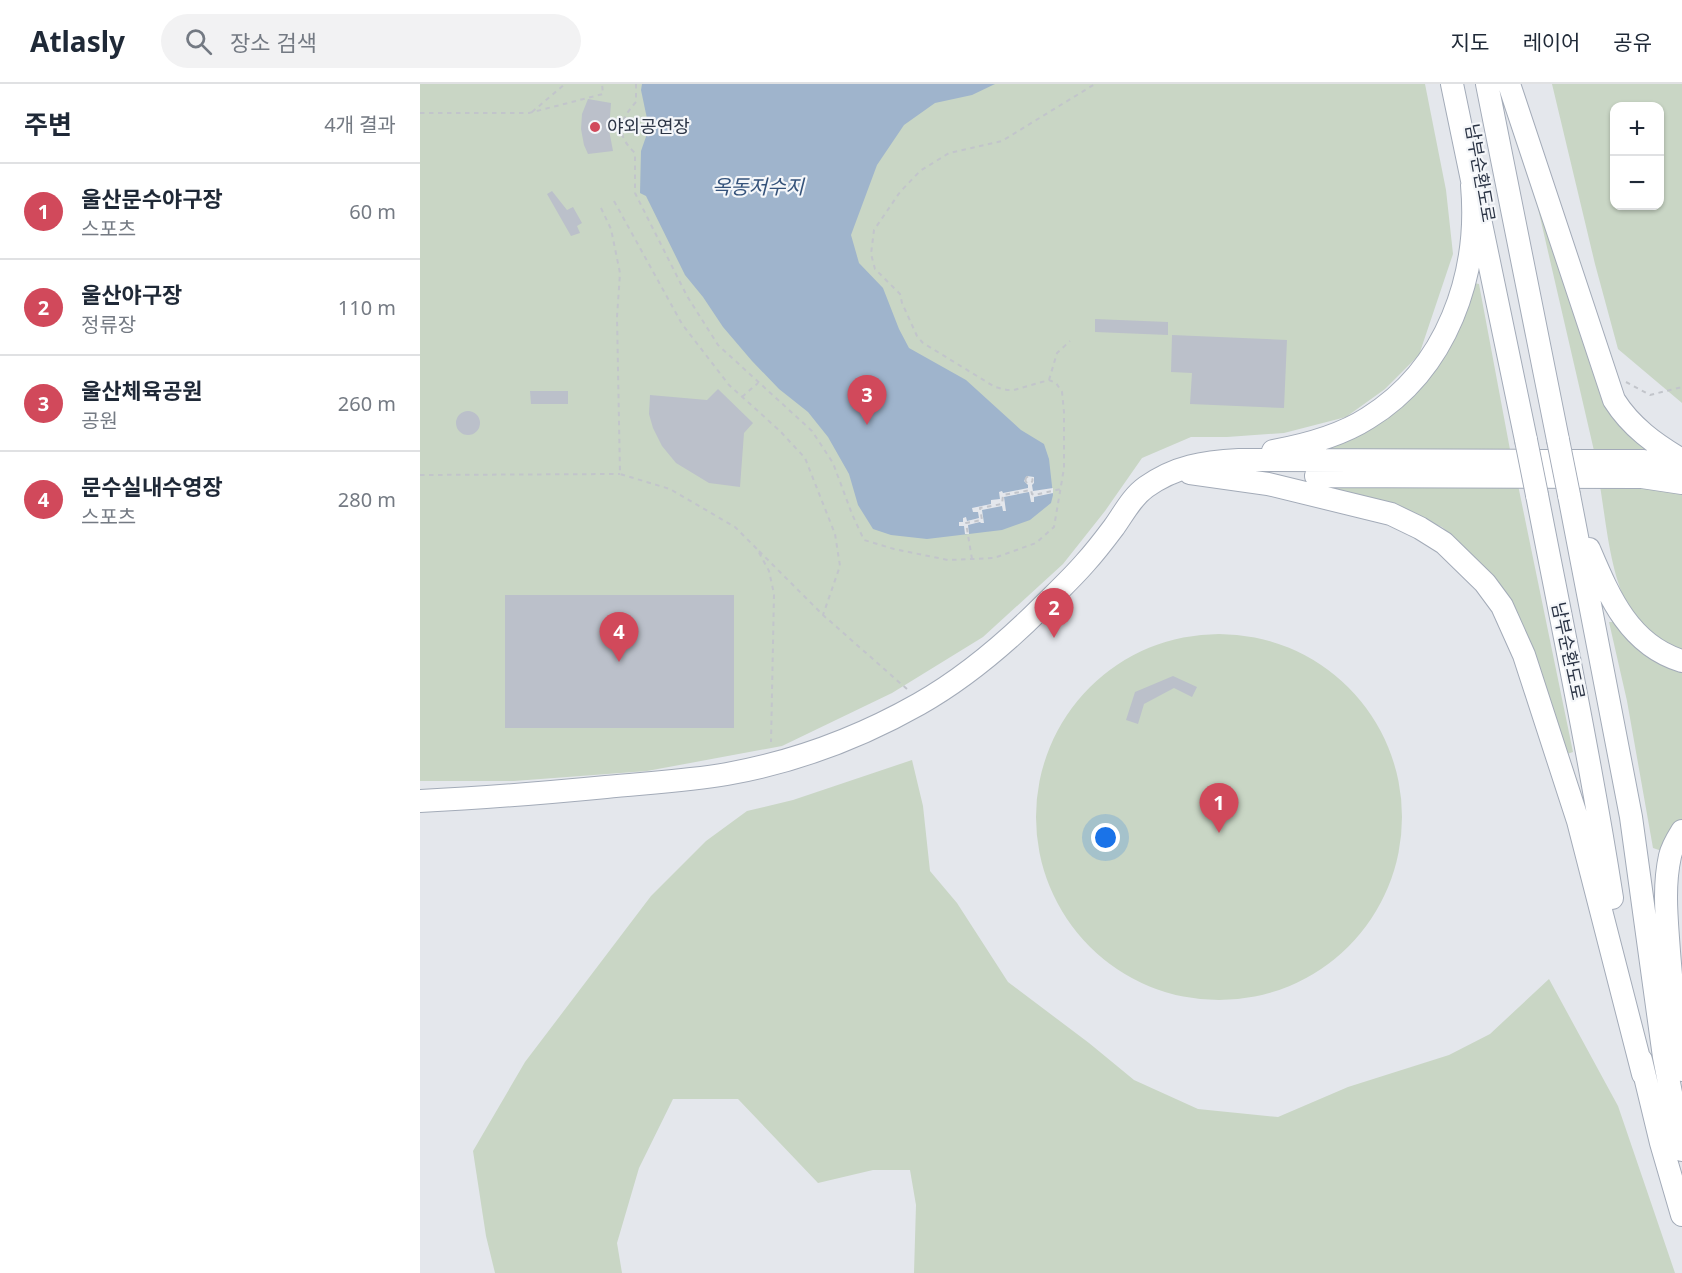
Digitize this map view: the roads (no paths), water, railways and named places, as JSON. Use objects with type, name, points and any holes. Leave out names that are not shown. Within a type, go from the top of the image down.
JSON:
[{"type":"main road","points":[[1452,84],[1526,440]]},
{"type":"main road","name":"남부순환도로","points":[[1464,84],[1526,440],[1581,714],[1644,1074],[1682,1215]]},
{"type":"main road","name":"남부순환도로","points":[[1487,84],[1631,817],[1664,1057],[1682,1150]]},
{"type":"main road","points":[[1500,84],[1558,440]]},
{"type":"main road","points":[[1509,84],[1614,400],[1628,420],[1640,431],[1682,460]]},
{"type":"main road","points":[[420,801],[532,794],[726,774],[794,758],[853,736],[920,704],[957,680],[1011,638],[1078,572],[1144,488],[1187,466],[1286,449],[1331,436],[1366,419],[1412,383],[1425,368],[1440,344],[1453,316],[1467,274],[1473,238],[1472,185]]},
{"type":"main road","points":[[1212,461],[1644,461],[1682,467]]},
{"type":"main road","points":[[1173,474],[1204,472],[1323,476],[1642,477],[1682,483]]},
{"type":"main road","points":[[1173,474],[1268,484],[1390,514],[1420,528],[1444,543],[1485,583],[1502,606],[1524,655],[1560,762],[1596,886],[1644,1074]]},
{"type":"main road","points":[[1569,495],[1584,538],[1609,594],[1628,624],[1649,646],[1660,653],[1682,661]]},
{"type":"main road","points":[[1682,831],[1670,854],[1666,880],[1666,907],[1670,971],[1682,1070]]},
{"type":"water","name":"옥동저수지","points":[[642,84],[995,84],[972,95],[935,103],[904,125],[877,165],[851,235],[859,263],[883,288],[909,348],[966,380],[1021,430],[1044,444],[1049,459],[1053,495],[1051,503],[1030,520],[1002,530],[927,539],[891,535],[873,529],[858,505],[849,474],[828,437],[808,412],[779,389],[723,327],[685,275],[646,196],[640,193],[641,151],[649,128],[641,90]]},
{"type":"place","name":"야외공연장","points":[[595,127]]},
{"type":"place","name":"울산체육공원","points":[[867,425]]},
{"type":"place","name":"울산야구장","points":[[1054,638]]},
{"type":"place","name":"문수실내수영장","points":[[619,662]]},
{"type":"place","name":"울산문수야구장","points":[[1219,833]]}]
